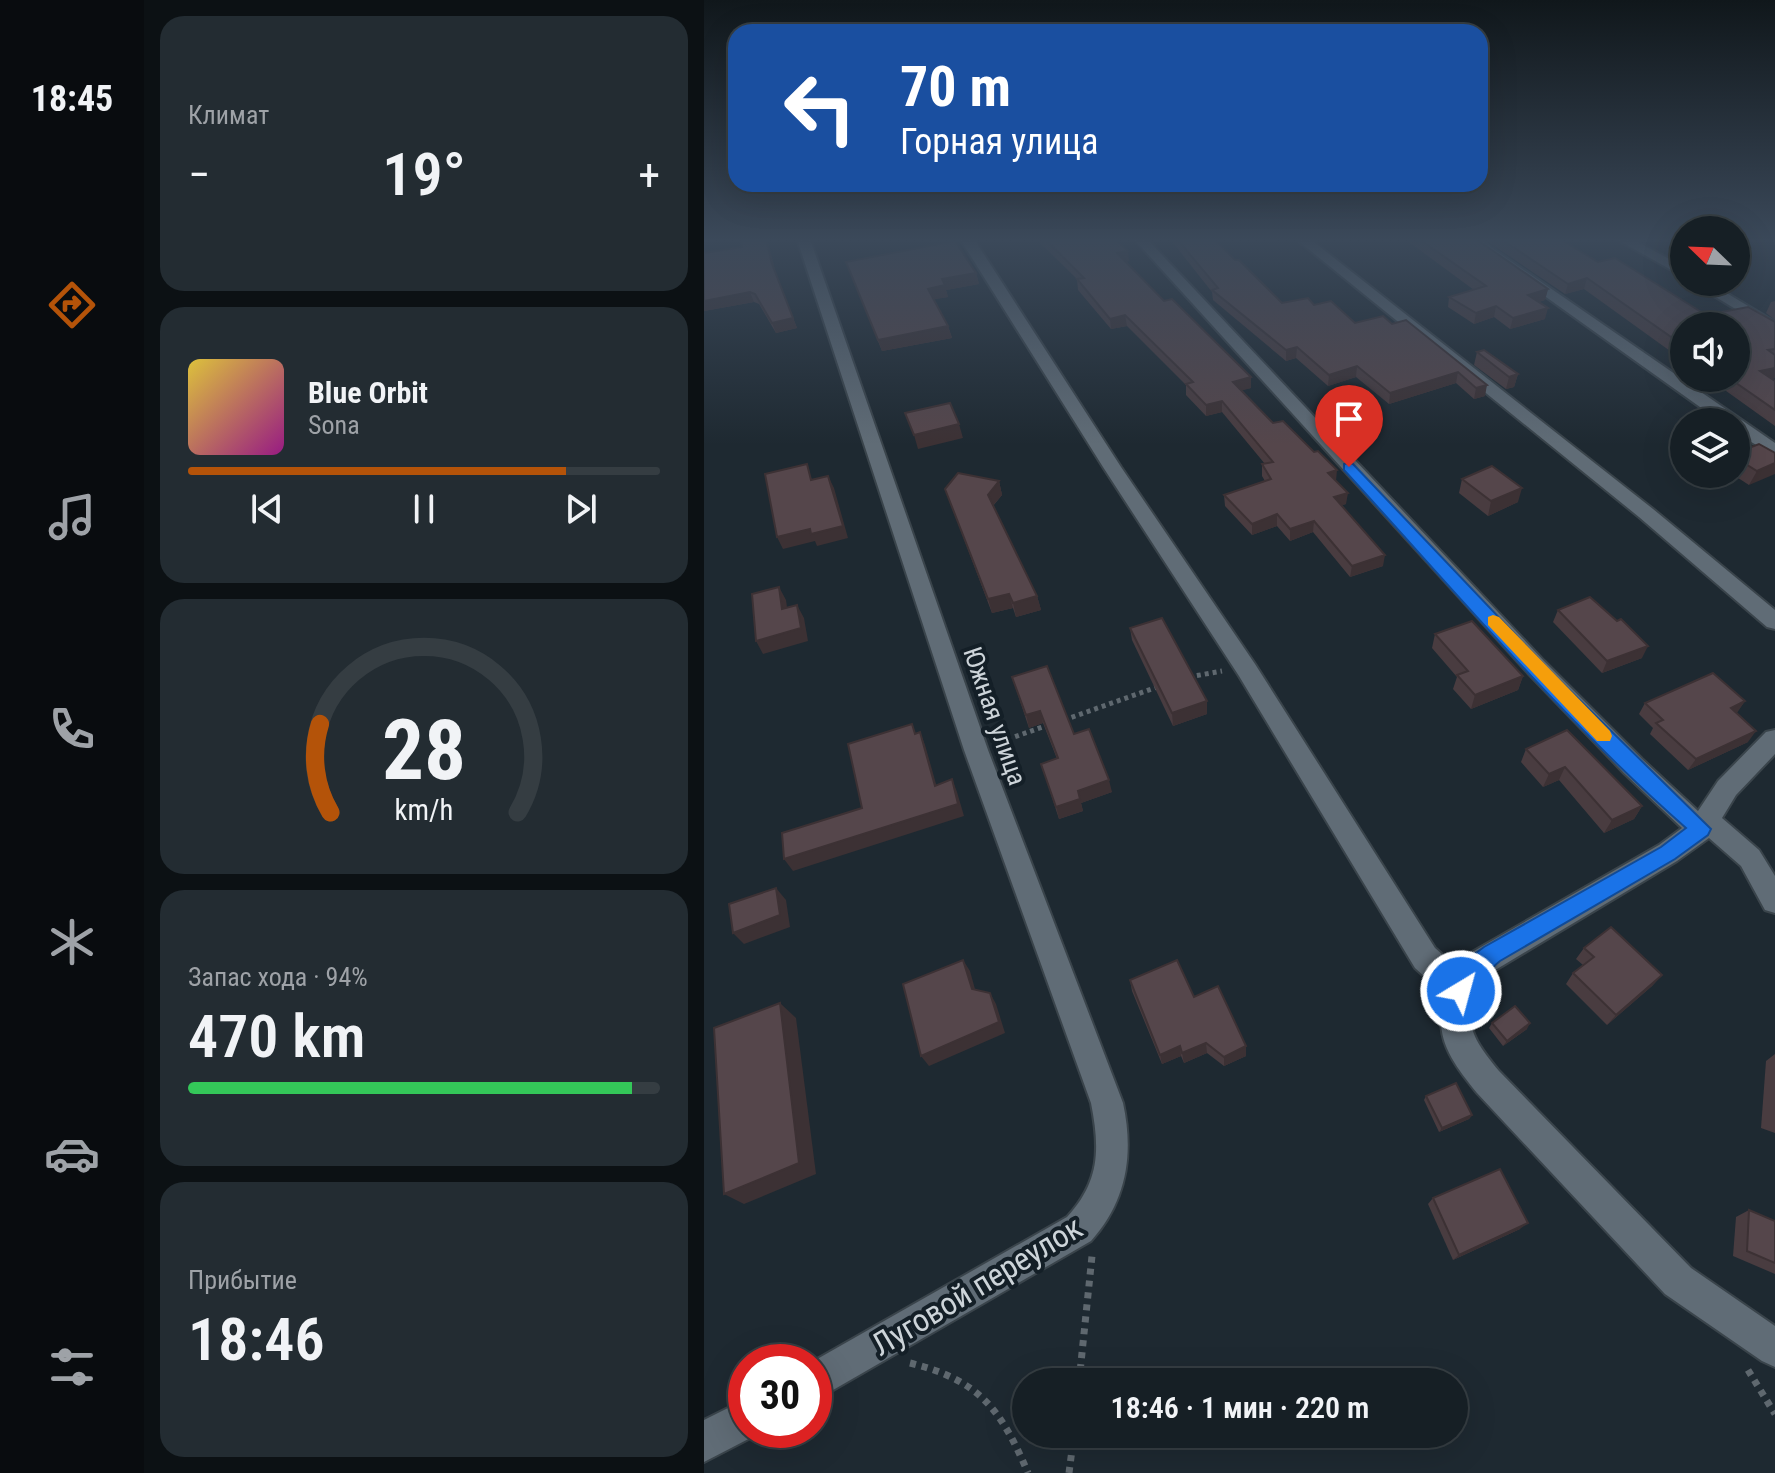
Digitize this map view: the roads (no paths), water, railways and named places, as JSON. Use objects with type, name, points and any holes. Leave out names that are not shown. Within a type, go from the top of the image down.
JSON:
[{"type":"street","name":"Южная улица","points":[[826,308],[976,750],[1107,1103],[1114,1149],[1111,1171],[1097,1210]]},
{"type":"street","points":[[1011,308],[1247,670],[1425,958],[1461,991]]},
{"type":"street","points":[[1204,308],[1542,673],[1654,789],[1750,858],[1775,901]]},
{"type":"street","points":[[1388,308],[1646,513],[1775,622]]},
{"type":"street","points":[[1569,308],[1711,408]]},
{"type":"street","points":[[1741,308],[1775,328]]},
{"type":"street","points":[[1750,435],[1775,451]]},
{"type":"street","points":[[1775,739],[1727,788],[1704,825],[1668,853],[1477,965],[1461,991],[1454,1014],[1454,1028],[1467,1056],[1488,1082],[1678,1281],[1775,1348]]},
{"type":"street","name":"Луговой переулок","points":[[832,1372],[1071,1234],[1097,1210]]},
{"type":"street","points":[[704,1442],[728,1429]]}]
